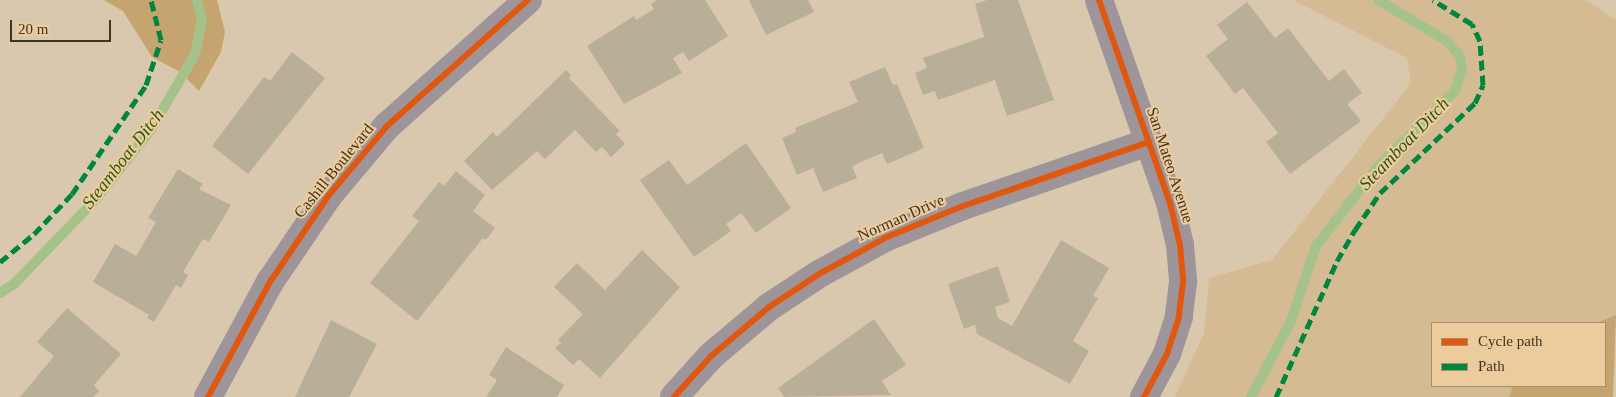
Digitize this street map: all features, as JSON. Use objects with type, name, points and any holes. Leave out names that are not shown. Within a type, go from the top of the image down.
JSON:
[{"type":"street","name":"Cashill Boulevard","points":[[208,397],[270,282],[329,194],[387,126],[500,8],[528,0]]},
{"type":"street","name":"San Mateo Avenue","points":[[1099,0],[1170,203],[1183,282],[1179,318],[1168,354],[1144,397]]},
{"type":"street","name":"Norman Drive","points":[[674,397],[710,356],[768,307],[819,274],[887,237],[963,206],[1149,142]]},
{"type":"shaded area","points":[[104,0],[217,0],[225,32],[221,52],[199,91],[180,72],[152,57],[123,11]]},
{"type":"shaded area","points":[[1293,0],[1586,0],[1616,20],[1616,315],[1598,322],[1431,322],[1431,387],[1513,387],[1509,397],[1175,397],[1204,333],[1209,278],[1272,260],[1411,83],[1407,58]]},
{"type":"shaded area","points":[[1616,315],[1613,397],[1509,397],[1513,387],[1606,387],[1606,322],[1598,322]]},
{"type":"building","points":[[657,0],[705,0],[728,36],[689,61],[683,52],[673,58],[682,73],[624,104],[587,46],[634,16],[636,20],[654,9],[651,4]]},
{"type":"building","points":[[749,0],[808,0],[814,12],[766,35]]},
{"type":"building","points":[[987,0],[1018,0],[1054,100],[1007,116],[995,80],[938,100],[935,91],[923,95],[915,73],[927,68],[923,58],[984,37],[975,4]]},
{"type":"building","points":[[1247,2],[1275,38],[1288,28],[1329,81],[1344,69],[1362,93],[1347,104],[1361,121],[1290,174],[1266,142],[1278,133],[1243,88],[1235,94],[1206,56],[1228,39],[1217,25]]},
{"type":"building","points":[[292,52],[325,78],[248,174],[212,146],[264,77],[270,81]]},
{"type":"building","points":[[885,67],[893,85],[897,84],[924,148],[887,164],[882,153],[852,166],[857,178],[823,192],[813,168],[797,175],[782,138],[796,132],[795,128],[858,102],[849,82]]},
{"type":"building","points":[[566,70],[571,75],[569,78],[620,131],[616,134],[625,144],[611,157],[602,147],[596,152],[575,130],[545,159],[537,151],[492,190],[464,161],[493,132],[497,137]]},
{"type":"building","points":[[746,143],[791,208],[756,233],[741,213],[726,224],[731,231],[694,257],[640,180],[669,160],[687,185]]},
{"type":"building","points":[[178,169],[203,184],[199,189],[231,205],[209,242],[203,239],[183,272],[188,275],[181,288],[176,285],[154,322],[147,318],[149,315],[93,282],[115,244],[136,256],[156,222],[148,218]]},
{"type":"building","points":[[456,171],[485,195],[473,211],[495,228],[486,240],[483,238],[417,321],[370,283],[419,221],[412,216],[439,182],[444,186]]},
{"type":"building","points":[[1061,240],[1109,268],[1093,296],[1098,298],[1073,341],[1089,351],[1070,384],[977,334],[975,325],[964,329],[948,284],[998,266],[1010,302],[995,307],[998,318],[1012,326]]},
{"type":"building","points":[[642,250],[680,287],[600,378],[579,359],[573,365],[555,348],[561,343],[558,340],[583,314],[554,287],[577,263],[605,290]]},
{"type":"building","points":[[67,308],[121,354],[94,385],[99,391],[93,397],[20,397],[54,356],[37,342]]},
{"type":"building","points":[[874,319],[906,365],[882,381],[891,395],[784,397],[778,388]]},
{"type":"building","points":[[331,320],[377,344],[349,397],[295,397]]},
{"type":"building","points":[[506,347],[564,385],[557,397],[486,397],[497,380],[489,375]]},
{"type":"waterway","name":"Steamboat Ditch","points":[[0,293],[14,284],[96,199],[152,128],[195,54],[202,20],[197,0]]},
{"type":"waterway","name":"Steamboat Ditch","points":[[1251,397],[1291,321],[1316,246],[1378,166],[1455,91],[1462,70],[1460,56],[1447,41],[1378,0]]},
{"type":"marked path","points":[[0,262],[34,234],[72,194],[146,85],[161,40],[151,0]]},
{"type":"marked path","points":[[1276,397],[1337,261],[1355,230],[1380,193],[1475,103],[1483,85],[1480,41],[1472,24],[1433,0]]},
{"type":"cycle path","points":[[208,397],[270,282],[329,195],[387,126],[528,0]]},
{"type":"cycle path","points":[[1099,0],[1170,203],[1180,245],[1183,282],[1179,317],[1167,354],[1144,397]]},
{"type":"cycle path","points":[[674,397],[711,356],[769,307],[819,274],[887,237],[963,206],[1149,142]]}]
